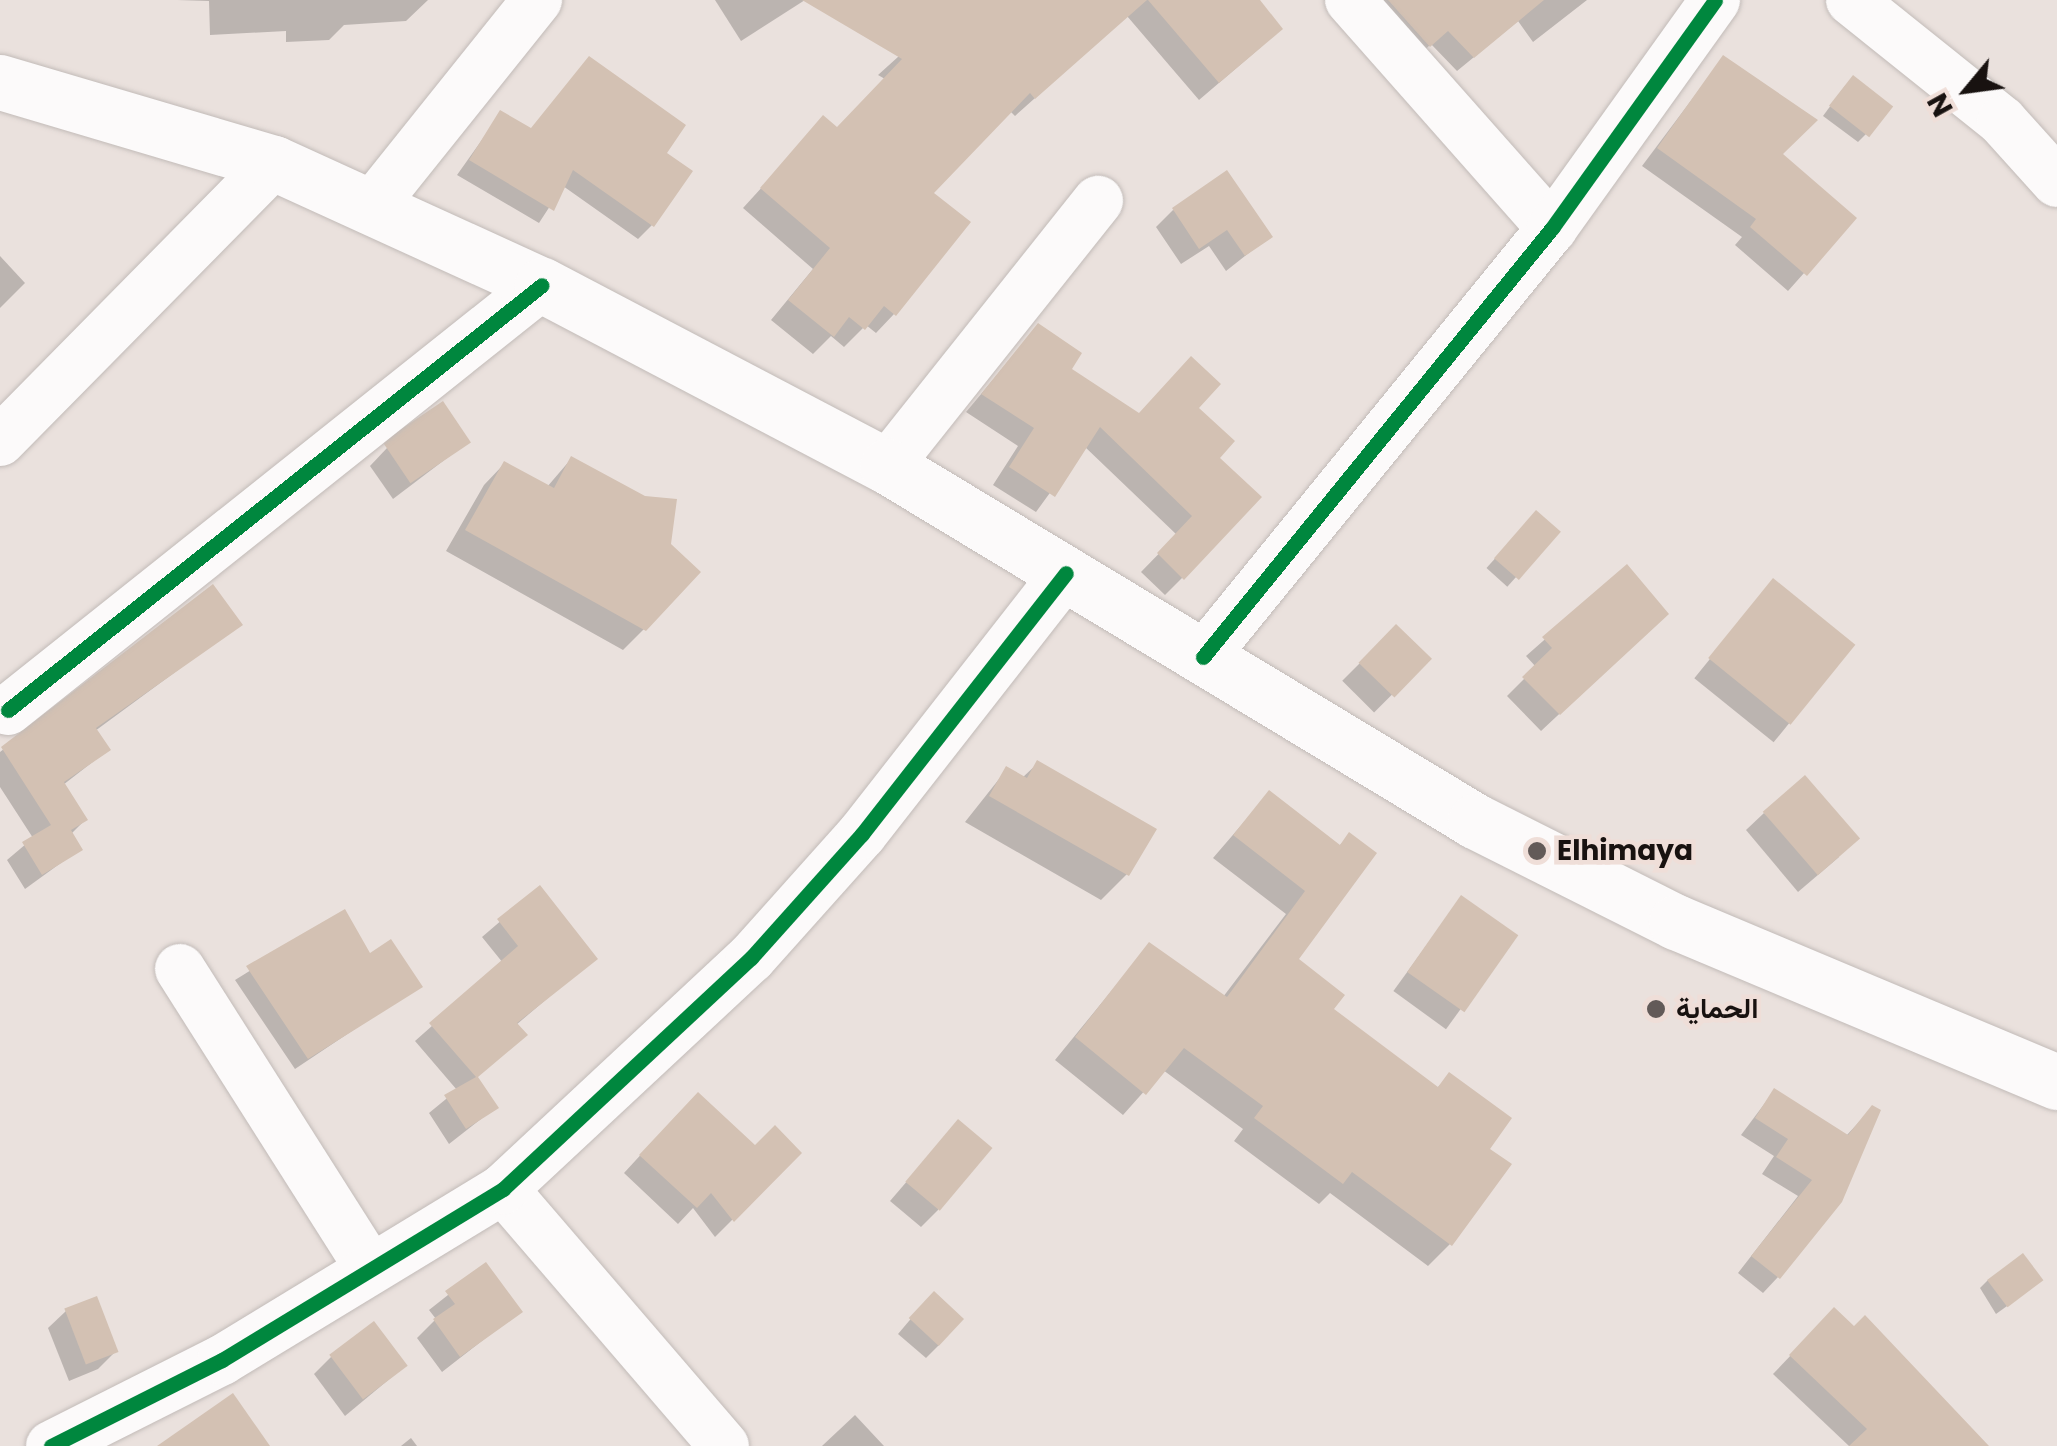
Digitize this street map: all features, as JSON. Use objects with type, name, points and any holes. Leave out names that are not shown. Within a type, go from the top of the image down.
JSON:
[{"type":"main road","points":[[0,82],[274,163],[542,285],[887,466],[1476,820],[1676,922],[2057,1082]]},
{"type":"street","points":[[372,206],[537,0]]},
{"type":"street","points":[[1350,0],[1552,228]]},
{"type":"street","points":[[1203,657],[1552,228],[1715,0]]},
{"type":"street","points":[[1852,0],[2002,121],[2057,182]]},
{"type":"street","points":[[0,441],[274,163]]},
{"type":"street","points":[[887,466],[1098,201]]},
{"type":"street","points":[[8,710],[542,285]]},
{"type":"street","points":[[51,1446],[222,1360],[369,1267],[503,1189],[751,958],[862,834],[1066,573]]},
{"type":"street","points":[[180,968],[369,1267]]},
{"type":"street","points":[[503,1189],[724,1446]]},
{"type":"building","points":[[802,0],[1147,0],[1035,99],[1030,93],[934,193],[971,222],[896,316],[884,306],[865,330],[849,317],[834,337],[788,300],[830,248],[760,188],[823,115],[837,127],[902,59]]},
{"type":"building","points":[[1148,0],[1260,0],[1283,29],[1219,83]]},
{"type":"building","points":[[1388,0],[1544,0],[1474,58],[1448,31],[1430,47]]},
{"type":"building","points":[[1723,55],[1818,120],[1783,154],[1857,218],[1807,276],[1750,227],[1756,219],[1657,148]]},
{"type":"building","points":[[589,56],[686,125],[667,153],[693,171],[654,227],[573,170],[554,211],[469,160],[500,110],[531,128]]},
{"type":"building","points":[[1853,75],[1893,106],[1869,137],[1829,106]]},
{"type":"building","points":[[1227,170],[1273,237],[1245,256],[1227,230],[1199,249],[1172,208]]},
{"type":"building","points":[[1038,323],[1082,353],[1072,369],[1139,413],[1191,356],[1221,384],[1199,408],[1235,441],[1220,458],[1262,497],[1184,580],[1157,553],[1192,516],[1100,427],[1055,497],[1009,467],[1034,428],[981,394]]},
{"type":"building","points":[[443,401],[471,442],[410,483],[382,442]]},
{"type":"building","points":[[571,456],[645,496],[677,499],[671,544],[701,572],[646,631],[465,530],[504,461],[554,488]]},
{"type":"building","points":[[1536,510],[1561,532],[1519,580],[1494,558]]},
{"type":"building","points":[[1627,564],[1669,614],[1560,715],[1522,677],[1552,648],[1542,637]]},
{"type":"building","points":[[1773,578],[1855,645],[1791,725],[1708,658]]},
{"type":"building","points":[[213,584],[243,625],[96,728],[111,750],[64,782],[88,820],[71,830],[83,850],[42,875],[22,842],[51,825],[1,747]]},
{"type":"building","points":[[1396,624],[1432,659],[1394,698],[1358,663]]},
{"type":"building","points":[[1037,760],[1157,829],[1129,876],[989,796],[1006,766],[1027,778]]},
{"type":"building","points":[[1805,775],[1860,838],[1818,875],[1763,812]]},
{"type":"building","points":[[1269,790],[1340,845],[1349,832],[1377,853],[1299,959],[1345,995],[1334,1009],[1438,1087],[1449,1072],[1512,1118],[1490,1149],[1512,1164],[1452,1246],[1352,1172],[1343,1184],[1254,1118],[1263,1106],[1184,1048],[1146,1095],[1075,1037],[1149,942],[1227,997],[1305,891],[1233,835]]},
{"type":"building","points":[[540,885],[598,959],[517,1023],[528,1035],[478,1077],[499,1108],[466,1129],[444,1095],[476,1077],[429,1023],[518,946],[497,919]]},
{"type":"building","points":[[1461,895],[1518,935],[1464,1012],[1407,972]]},
{"type":"building","points":[[345,909],[370,953],[391,939],[423,987],[308,1059],[246,966]]},
{"type":"building","points":[[1774,1088],[1848,1135],[1872,1105],[1881,1110],[1842,1202],[1780,1279],[1751,1256],[1812,1180],[1776,1157],[1788,1139],[1755,1118]]},
{"type":"building","points":[[698,1092],[755,1145],[775,1125],[802,1153],[734,1222],[711,1193],[697,1208],[639,1155]]},
{"type":"building","points":[[958,1119],[992,1148],[940,1211],[905,1182]]},
{"type":"building","points":[[2023,1253],[2043,1280],[2008,1307],[1987,1280]]},
{"type":"building","points":[[486,1262],[523,1312],[460,1357],[433,1319],[455,1304],[445,1291]]},
{"type":"building","points":[[934,1291],[964,1319],[939,1346],[909,1318]]},
{"type":"building","points":[[97,1296],[119,1352],[86,1365],[64,1309]]},
{"type":"building","points":[[1834,1307],[1854,1326],[1865,1315],[1989,1446],[1849,1446],[1867,1429],[1789,1355]]},
{"type":"building","points":[[374,1321],[408,1366],[363,1399],[329,1355]]},
{"type":"building","points":[[233,1393],[270,1446],[157,1446]]},
{"type":"cycle path","points":[[1203,657],[1552,228],[1715,0]]},
{"type":"cycle path","points":[[8,710],[542,285]]},
{"type":"cycle path","points":[[51,1446],[222,1360],[503,1189],[751,958],[862,834],[1066,573]]},
{"type":"place","name":"Elhimaya","points":[[1537,851]]},
{"type":"place","name":"الحماية","points":[[1656,1009]]}]
